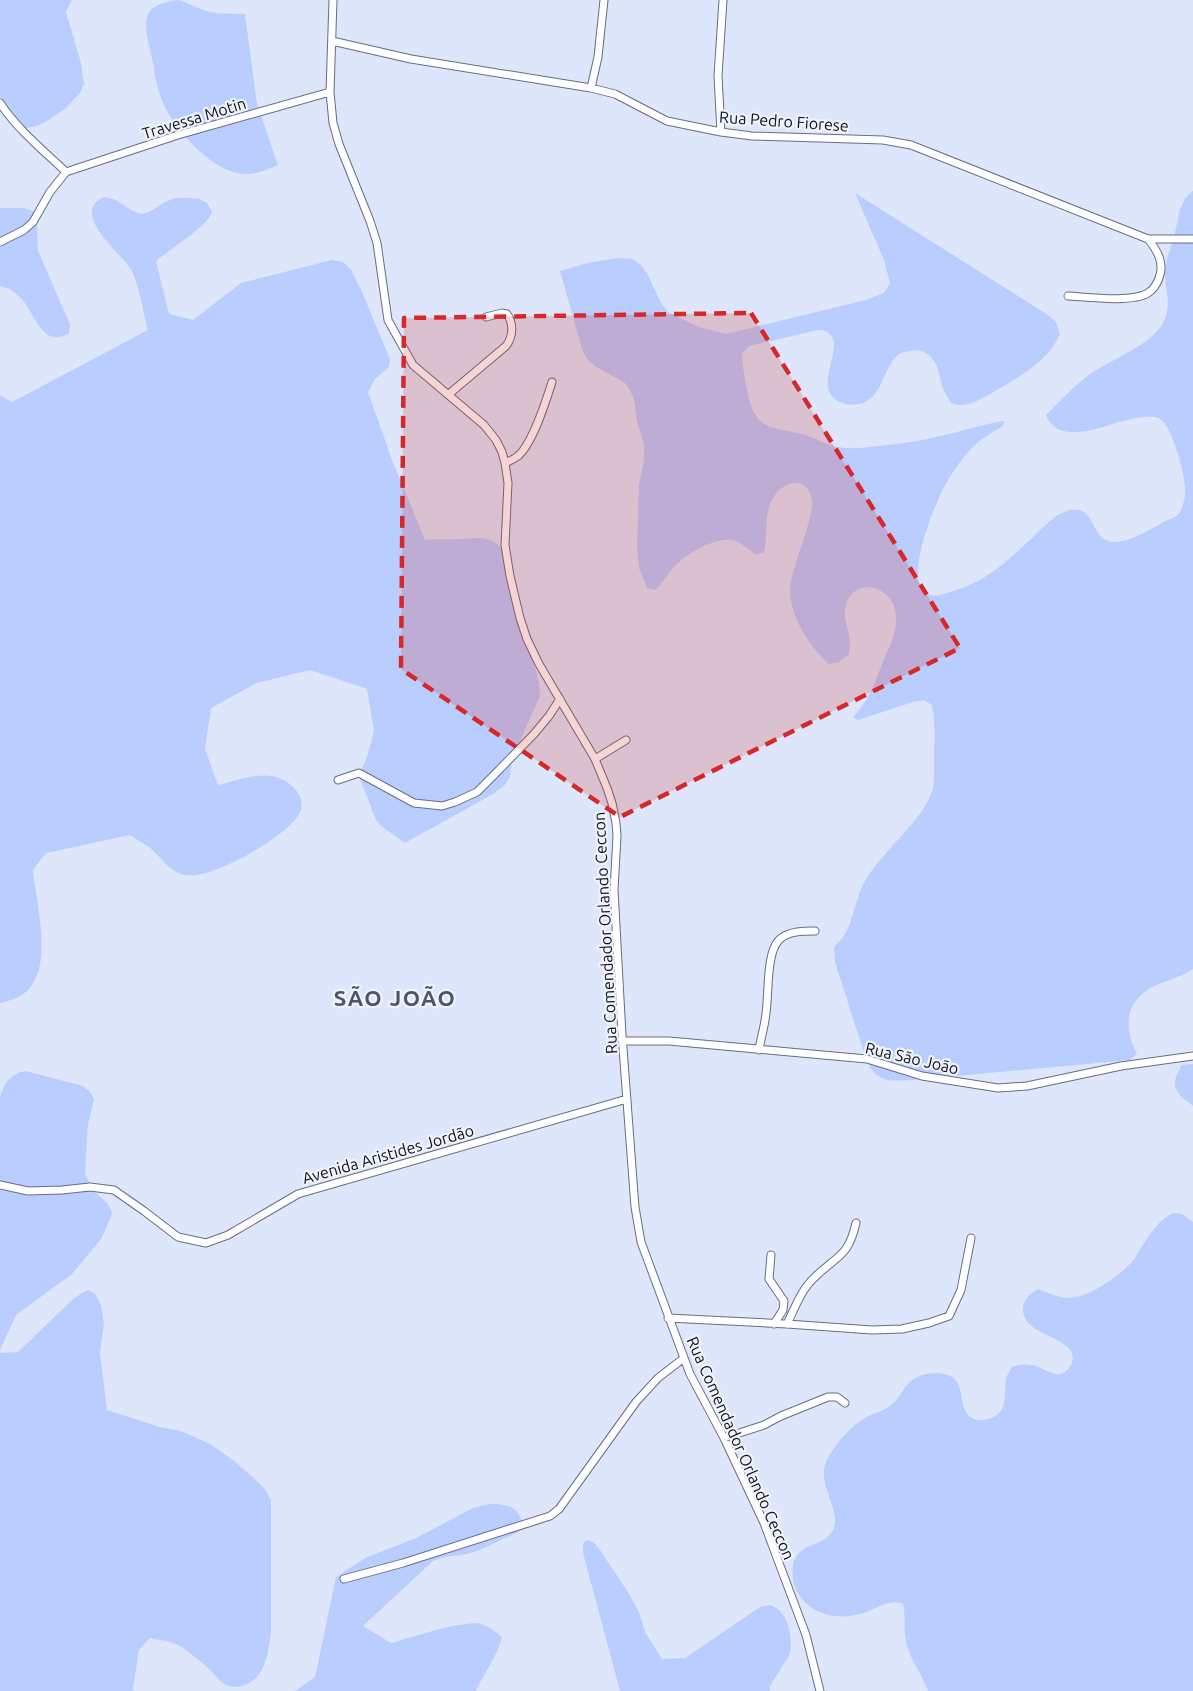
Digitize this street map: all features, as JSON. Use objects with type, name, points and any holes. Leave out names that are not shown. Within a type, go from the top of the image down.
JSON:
[{"type":"street","name":"Rua Comendador Orlando Ceccon","points":[[333,0],[330,92],[333,123],[339,144],[370,221],[376,243],[388,320],[413,364],[484,425],[496,440],[505,463],[508,483],[505,545],[520,618],[539,664],[595,759],[607,788],[616,823],[614,890],[623,1041],[635,1207],[641,1242],[690,1374],[724,1438],[764,1523],[805,1632],[820,1691]]},
{"type":"street","points":[[591,88],[598,57],[604,0]]},
{"type":"street","points":[[721,132],[718,76],[723,0]]},
{"type":"street","name":"Rua Pedro Fiorese","points":[[332,41],[411,59],[591,88],[615,94],[667,120],[721,132],[752,136],[883,140],[911,145],[1148,239],[1193,239]]},
{"type":"street","name":"Travessa Motin","points":[[66,172],[189,132],[330,92]]},
{"type":"street","points":[[0,103],[18,126],[66,172],[50,192],[33,222],[24,230],[0,242]]},
{"type":"street","points":[[1068,296],[1107,298],[1146,294],[1156,286],[1161,274],[1161,261],[1156,249],[1148,239]]},
{"type":"street","points":[[449,394],[506,346],[510,340],[512,332],[510,318],[507,314],[486,317]]},
{"type":"street","points":[[505,463],[516,458],[523,450],[543,410],[552,382]]},
{"type":"street","points":[[338,780],[358,774],[414,802],[442,806],[455,802],[477,792],[534,734],[560,699]]},
{"type":"street","points":[[595,759],[627,741]]},
{"type":"street","points":[[759,1050],[766,1016],[774,948],[780,939],[791,933],[815,931]]},
{"type":"street","name":"Rua São João","points":[[623,1041],[669,1041],[867,1059],[922,1076],[998,1088],[1027,1086],[1121,1066],[1193,1056]]},
{"type":"street","name":"Avenida Aristides Jordão","points":[[0,1185],[28,1191],[90,1187],[114,1190],[178,1237],[206,1243],[228,1235],[298,1194],[627,1100]]},
{"type":"street","points":[[787,1323],[807,1286],[846,1251],[852,1240],[856,1223]]},
{"type":"street","points":[[668,1318],[787,1323],[872,1330],[902,1329],[929,1323],[949,1316],[964,1280],[971,1238]]},
{"type":"street","points":[[771,1255],[769,1279],[784,1301],[783,1310],[774,1324]]},
{"type":"street","points":[[344,1579],[403,1563],[550,1516],[559,1509],[636,1402],[658,1378],[684,1359]]},
{"type":"street","points":[[724,1438],[764,1425],[828,1396],[837,1397],[845,1403]]},
{"type":"highlighted area","points":[[751,313],[960,648],[620,817],[401,669],[404,318]]},
{"type":"shaded area","points":[[0,0],[72,0],[66,12],[81,63],[84,84],[80,93],[65,109],[37,126],[26,128],[15,125],[0,96]]},
{"type":"shaded area","points":[[178,0],[206,11],[245,14],[257,104],[278,165],[247,174],[223,168],[199,151],[171,117],[158,89],[147,38],[146,22],[149,13],[156,6]]},
{"type":"shaded area","points":[[1193,191],[1193,969],[1151,988],[1133,1004],[1129,1029],[1137,1054],[1130,1060],[912,1080],[885,1079],[876,1074],[867,1062],[835,962],[834,947],[847,931],[865,881],[921,811],[933,788],[935,734],[932,705],[924,700],[858,720],[853,717],[870,693],[892,640],[896,628],[894,605],[889,597],[874,588],[866,587],[858,590],[851,595],[845,609],[850,642],[849,654],[839,662],[829,664],[814,649],[793,610],[790,589],[812,504],[809,491],[799,483],[786,485],[780,489],[771,502],[764,552],[756,555],[735,541],[717,541],[684,558],[655,590],[647,588],[639,568],[637,549],[639,484],[644,460],[644,445],[634,400],[625,383],[587,359],[582,349],[560,271],[587,263],[618,258],[632,259],[647,273],[661,303],[668,312],[699,327],[726,334],[866,300],[884,293],[890,283],[884,260],[855,193],[1048,315],[1056,322],[1060,334],[1055,344],[1041,360],[1014,380],[983,398],[965,405],[951,403],[942,387],[934,361],[922,351],[913,350],[899,354],[892,361],[873,396],[867,401],[852,405],[834,398],[829,389],[828,379],[834,347],[833,338],[826,331],[818,330],[749,346],[742,354],[750,403],[754,413],[764,424],[802,434],[834,446],[857,448],[910,442],[1004,421],[1003,426],[977,443],[956,468],[940,496],[927,527],[918,578],[922,589],[937,596],[965,587],[986,576],[1052,519],[1067,511],[1082,511],[1101,536],[1112,542],[1128,540],[1179,514],[1184,503],[1185,492],[1182,471],[1169,430],[1160,419],[1148,417],[1100,428],[1067,432],[1055,427],[1046,415],[1090,374],[1141,344],[1159,329],[1168,309],[1165,272],[1168,257],[1181,208],[1186,197]]},
{"type":"shaded area","points":[[104,197],[114,199],[141,214],[176,198],[200,199],[207,203],[212,212],[196,231],[156,261],[169,314],[193,320],[241,283],[332,260],[343,262],[351,270],[390,359],[389,367],[375,379],[368,392],[392,460],[425,540],[481,538],[492,541],[501,549],[505,556],[538,677],[540,696],[512,759],[510,777],[505,785],[405,843],[376,820],[360,779],[374,731],[367,689],[310,670],[257,683],[211,708],[205,749],[218,785],[248,777],[277,777],[295,789],[300,796],[301,810],[295,820],[267,843],[249,854],[213,871],[197,875],[185,875],[174,871],[149,847],[130,835],[46,853],[33,870],[42,948],[36,977],[23,994],[0,1003],[0,395],[12,402],[148,330],[132,271],[94,223],[92,213],[94,204]]},
{"type":"shaded area","points":[[0,208],[25,208],[33,211],[37,221],[38,251],[70,324],[69,333],[60,337],[47,334],[19,296],[0,286]]},
{"type":"shaded area","points":[[1193,1064],[1193,1106],[1182,1097],[1175,1084],[1182,1065]]},
{"type":"shaded area","points":[[26,1071],[83,1086],[91,1093],[94,1100],[88,1124],[85,1174],[95,1192],[108,1204],[112,1212],[101,1239],[72,1274],[16,1315],[0,1350],[0,1097],[9,1080],[16,1074]]},
{"type":"shaded area","points":[[1173,1213],[1182,1214],[1193,1222],[1193,1691],[928,1691],[908,1649],[903,1603],[886,1604],[850,1616],[831,1615],[822,1613],[806,1603],[795,1587],[792,1570],[796,1556],[806,1547],[824,1540],[833,1530],[834,1513],[824,1475],[829,1456],[850,1429],[861,1420],[890,1406],[912,1380],[922,1375],[939,1373],[950,1376],[959,1385],[966,1412],[970,1417],[982,1420],[995,1416],[1002,1409],[1006,1379],[1012,1367],[1029,1365],[1056,1374],[1064,1373],[1071,1365],[1072,1356],[1069,1348],[1042,1333],[1026,1320],[1023,1307],[1027,1298],[1038,1289],[1069,1298],[1096,1290],[1130,1264],[1156,1227]]},
{"type":"shaded area","points":[[88,1290],[95,1294],[101,1305],[104,1324],[100,1353],[107,1410],[160,1427],[181,1431],[210,1444],[257,1481],[271,1500],[271,1632],[264,1664],[256,1678],[250,1683],[236,1687],[223,1683],[199,1660],[178,1645],[150,1638],[139,1650],[133,1689],[135,1691],[0,1691],[0,1353],[18,1352],[72,1300]]},
{"type":"shaded area","points":[[490,1504],[511,1507],[518,1513],[523,1523],[518,1532],[480,1550],[433,1561],[363,1626],[391,1643],[463,1624],[474,1623],[488,1627],[502,1637],[476,1691],[295,1691],[315,1677],[336,1577],[367,1557],[416,1538],[473,1508]]},
{"type":"shaded area","points":[[586,1540],[593,1542],[600,1550],[628,1592],[639,1612],[645,1632],[662,1659],[685,1658],[760,1607],[770,1605],[779,1610],[788,1624],[791,1649],[770,1686],[770,1691],[620,1691],[583,1553],[583,1544]]},
{"type":"district","name":"SÃO JOÃO","points":[[395,998]]}]
